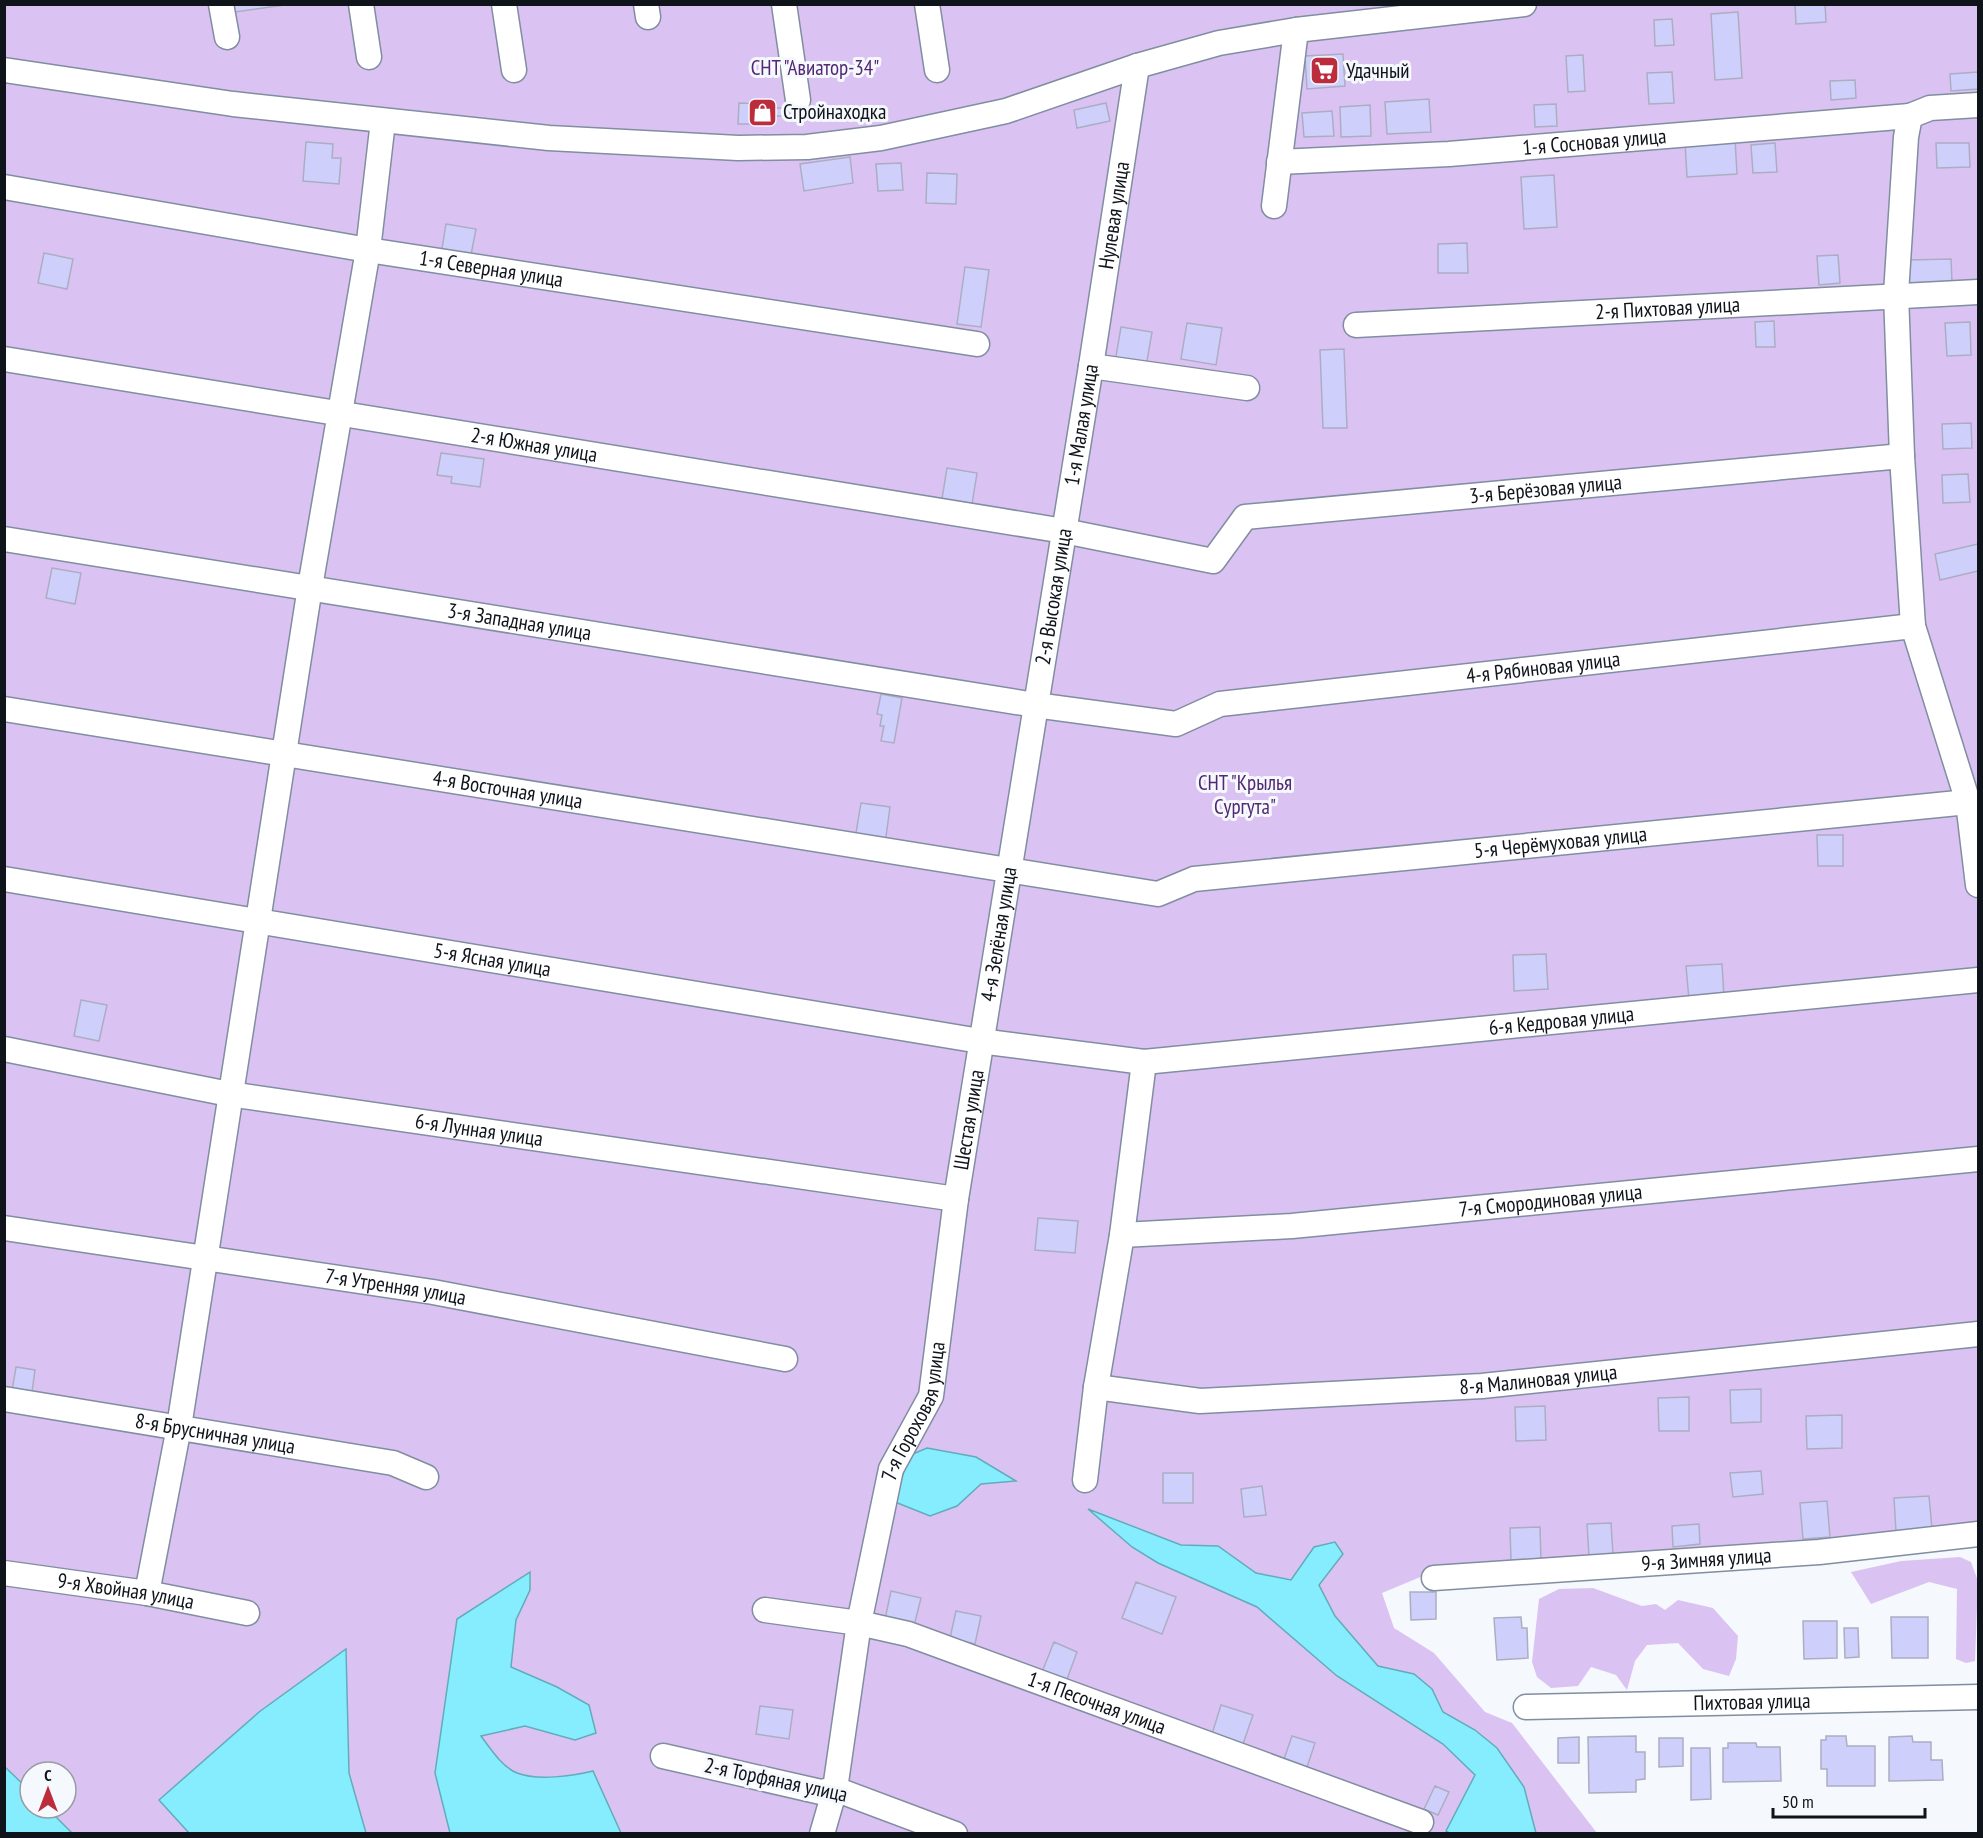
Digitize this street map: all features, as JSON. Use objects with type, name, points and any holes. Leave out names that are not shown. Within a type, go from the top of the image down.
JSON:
[{"type":"street","points":[[221,4],[227,37]]},
{"type":"street","points":[[361,4],[369,57]]},
{"type":"street","points":[[504,4],[514,70]]},
{"type":"street","points":[[784,4],[798,99]]},
{"type":"street","points":[[927,4],[937,70]]},
{"type":"street","points":[[4,70],[233,104],[549,138],[738,148],[807,147],[881,138],[1006,111],[1137,66],[1219,43],[1296,30],[1524,4]]},
{"type":"street","points":[[1274,206],[1296,30]]},
{"type":"street","name":"Нулевая улица","points":[[1091,366],[1137,66]]},
{"type":"street","name":"1-я Сосновая улица","points":[[1279,162],[1449,154],[1910,116],[1930,108],[1978,105]]},
{"type":"street","points":[[1910,116],[1906,137],[1896,294],[1902,456],[1913,626],[1968,802],[1978,885]]},
{"type":"street","points":[[147,1593],[179,1427],[229,1094],[259,921],[283,753],[368,250],[383,121]]},
{"type":"street","name":"1-я Северная улица","points":[[4,187],[368,250],[977,344]]},
{"type":"street","name":"2-я Пихтовая улица","points":[[1356,326],[1896,294],[1978,292]]},
{"type":"street","name":"2-я Южная улица","points":[[4,359],[1064,531]]},
{"type":"street","name":"1-я Малая улица","points":[[1064,531],[1091,366],[1247,388]]},
{"type":"street","name":"3-я Берёзовая улица","points":[[1213,561],[1245,517],[1902,456]]},
{"type":"street","name":"2-я Высокая улица","points":[[1010,869],[1064,531],[1213,561]]},
{"type":"street","name":"3-я Западная улица","points":[[4,538],[1035,705],[1176,724]]},
{"type":"street","name":"4-я Рябиновая улица","points":[[1176,724],[1220,704],[1913,626]]},
{"type":"street","name":"4-я Восточная улица","points":[[4,710],[1010,869]]},
{"type":"street","name":"5-я Черёмуховая улица","points":[[1158,894],[1194,879],[1968,802]]},
{"type":"street","name":"4-я Зелёная улица","points":[[980,1041],[1010,869],[1158,894]]},
{"type":"street","name":"5-я Ясная улица","points":[[4,879],[980,1041],[1144,1062]]},
{"type":"street","name":"6-я Кедровая улица","points":[[1144,1062],[1978,980]]},
{"type":"street","name":"Шестая улица","points":[[956,1199],[980,1041]]},
{"type":"street","name":"6-я Лунная улица","points":[[4,1049],[229,1094],[956,1199]]},
{"type":"street","points":[[1085,1480],[1096,1387],[1122,1235],[1144,1062]]},
{"type":"street","name":"7-я Смородиновая улица","points":[[1122,1235],[1292,1226],[1978,1159]]},
{"type":"street","name":"7-я Гороховая улица","points":[[822,1833],[835,1789],[859,1623],[891,1469],[931,1396],[956,1199]]},
{"type":"street","name":"7-я Утренняя улица","points":[[4,1228],[433,1292],[785,1359]]},
{"type":"street","name":"8-я Малиновая улица","points":[[1096,1387],[1200,1401],[1482,1386],[1978,1334]]},
{"type":"street","name":"8-я Брусничная улица","points":[[4,1399],[393,1463],[426,1477]]},
{"type":"street","name":"9-я Зимняя улица","points":[[1434,1578],[1819,1552],[1978,1534]]},
{"type":"street","name":"9-я Хвойная улица","points":[[4,1574],[147,1593],[247,1613]]},
{"type":"street","name":"1-я Песочная улица","points":[[765,1610],[859,1623],[908,1634],[1421,1822]]},
{"type":"street","name":"Пихтовая улица","points":[[1526,1707],[1978,1697]]},
{"type":"street","name":"2-я Торфяная улица","points":[[663,1756],[821,1792],[835,1789],[955,1833]]},
{"type":"green space","name":"CНТ \"Крылья Сургута\"","points":[[4,5],[1978,5],[1978,1525],[1683,1552],[1442,1568],[1382,1593],[1394,1628],[1434,1653],[1485,1712],[1512,1723],[1597,1833],[621,1833],[593,1771],[544,1777],[517,1773],[501,1762],[480,1735],[525,1726],[575,1740],[557,1687],[511,1667],[516,1620],[530,1590],[530,1572],[435,1773],[450,1833],[366,1833],[349,1773],[346,1649],[160,1800],[189,1833],[72,1833],[59,1820],[78,1820],[78,1760],[18,1760],[18,1779],[4,1765]]},
{"type":"green space","points":[[1960,1557],[1971,1562],[1978,1581],[1975,1661],[1966,1663],[1956,1659],[1957,1589],[1929,1582],[1871,1604],[1851,1572],[1901,1561]]},
{"type":"green space","points":[[1593,1588],[1642,1606],[1656,1604],[1665,1610],[1678,1600],[1713,1608],[1738,1636],[1736,1659],[1729,1676],[1703,1669],[1678,1643],[1647,1645],[1635,1661],[1627,1690],[1616,1675],[1591,1667],[1578,1686],[1551,1688],[1537,1677],[1532,1662],[1539,1599],[1559,1589]]},
{"type":"water","points":[[927,1448],[976,1457],[1016,1481],[981,1484],[957,1506],[930,1516],[895,1502],[908,1456]]},
{"type":"water","points":[[1088,1509],[1181,1545],[1218,1546],[1256,1573],[1291,1580],[1314,1547],[1335,1542],[1343,1554],[1319,1585],[1335,1616],[1378,1666],[1414,1674],[1432,1689],[1443,1712],[1475,1730],[1497,1748],[1524,1787],[1536,1833],[1451,1834],[1446,1831],[1475,1775],[1443,1744],[1337,1676],[1257,1607],[1158,1563],[1132,1547]]},
{"type":"water","points":[[530,1572],[530,1590],[516,1620],[511,1667],[557,1687],[589,1705],[596,1733],[575,1740],[525,1726],[481,1736],[501,1762],[517,1773],[545,1777],[593,1771],[621,1833],[450,1833],[435,1773],[457,1619]]},
{"type":"water","points":[[346,1649],[349,1773],[366,1833],[189,1833],[159,1800],[259,1712]]},
{"type":"water","points":[[4,1766],[18,1779],[18,1820],[59,1820],[72,1833],[5,1833]]},
{"type":"building","points":[[234,4],[284,4],[284,5],[235,12]]},
{"type":"building","points":[[1795,4],[1825,4],[1826,22],[1796,24]]},
{"type":"building","points":[[1738,12],[1742,78],[1715,80],[1711,14]]},
{"type":"building","points":[[1672,19],[1674,45],[1655,46],[1654,20]]},
{"type":"building","name":"Удачный","points":[[1343,54],[1345,86],[1307,89],[1305,56]]},
{"type":"building","points":[[1583,55],[1585,91],[1568,92],[1566,56]]},
{"type":"building","points":[[1672,72],[1674,103],[1649,104],[1647,73]]},
{"type":"building","points":[[1978,72],[1978,89],[1951,91],[1950,74]]},
{"type":"building","points":[[1855,80],[1856,98],[1831,100],[1830,81]]},
{"type":"building","points":[[1429,99],[1431,132],[1387,134],[1385,102]]},
{"type":"building","name":"Стройнаходка","points":[[739,103],[767,104],[768,108],[786,108],[785,116],[768,116],[768,124],[738,124]]},
{"type":"building","points":[[1106,103],[1110,121],[1077,128],[1074,110]]},
{"type":"building","points":[[1556,104],[1557,126],[1535,127],[1534,105]]},
{"type":"building","points":[[1370,105],[1371,136],[1341,137],[1340,107]]},
{"type":"building","points":[[1332,111],[1334,136],[1304,137],[1302,113]]},
{"type":"building","points":[[1735,139],[1737,174],[1687,177],[1685,142]]},
{"type":"building","points":[[306,142],[333,144],[332,158],[341,158],[339,184],[303,181]]},
{"type":"building","points":[[1775,143],[1777,172],[1753,173],[1751,145]]},
{"type":"building","points":[[1936,143],[1969,143],[1970,167],[1937,168]]},
{"type":"building","points":[[850,157],[853,183],[804,191],[800,164]]},
{"type":"building","points":[[901,163],[903,190],[878,191],[876,164]]},
{"type":"building","points":[[927,173],[957,174],[956,204],[926,203]]},
{"type":"building","points":[[1554,175],[1557,227],[1524,229],[1521,177]]},
{"type":"building","points":[[446,224],[476,229],[470,260],[441,255]]},
{"type":"building","points":[[1467,243],[1468,273],[1438,273],[1438,244]]},
{"type":"building","points":[[44,253],[73,259],[67,289],[38,283]]},
{"type":"building","points":[[1838,255],[1840,283],[1819,285],[1817,256]]},
{"type":"building","points":[[1951,259],[1952,282],[1909,283],[1908,260]]},
{"type":"building","points":[[965,267],[989,270],[981,327],[957,324]]},
{"type":"building","points":[[1774,321],[1775,347],[1756,347],[1755,322]]},
{"type":"building","points":[[1970,322],[1971,355],[1947,356],[1945,323]]},
{"type":"building","points":[[1187,323],[1222,328],[1216,365],[1181,359]]},
{"type":"building","points":[[1121,327],[1152,332],[1146,367],[1115,362]]},
{"type":"building","points":[[1344,349],[1347,428],[1323,428],[1320,350]]},
{"type":"building","points":[[1971,423],[1972,448],[1943,449],[1942,424]]},
{"type":"building","points":[[441,453],[484,459],[480,487],[451,483],[452,477],[437,475]]},
{"type":"building","points":[[947,468],[977,473],[972,504],[942,499]]},
{"type":"building","points":[[1968,474],[1970,502],[1943,503],[1942,475]]},
{"type":"building","points":[[1978,544],[1978,571],[1940,580],[1935,554]]},
{"type":"building","points":[[52,568],[81,573],[75,604],[46,598]]},
{"type":"building","points":[[881,694],[902,698],[894,743],[881,741],[884,726],[880,726],[882,715],[877,714]]},
{"type":"building","points":[[861,803],[890,807],[885,844],[855,839]]},
{"type":"building","points":[[1817,835],[1843,835],[1843,866],[1818,866]]},
{"type":"building","points":[[1546,954],[1548,989],[1514,991],[1513,955]]},
{"type":"building","points":[[1722,964],[1724,997],[1689,1000],[1686,966]]},
{"type":"building","points":[[81,1000],[107,1005],[99,1041],[74,1036]]},
{"type":"building","points":[[1038,1218],[1078,1221],[1075,1253],[1035,1250]]},
{"type":"building","points":[[16,1367],[35,1370],[31,1399],[11,1396]]},
{"type":"building","points":[[1761,1389],[1761,1422],[1731,1423],[1730,1390]]},
{"type":"building","points":[[1689,1397],[1689,1431],[1659,1431],[1658,1398]]},
{"type":"building","points":[[1545,1406],[1546,1440],[1516,1441],[1515,1407]]},
{"type":"building","points":[[1842,1415],[1842,1448],[1807,1449],[1806,1416]]},
{"type":"building","points":[[1761,1471],[1763,1494],[1733,1497],[1730,1473]]},
{"type":"building","points":[[1163,1473],[1193,1473],[1193,1503],[1163,1503]]},
{"type":"building","points":[[1262,1486],[1266,1515],[1244,1517],[1241,1489]]},
{"type":"building","points":[[1929,1496],[1932,1529],[1896,1532],[1894,1498]]},
{"type":"building","points":[[1827,1501],[1830,1537],[1803,1539],[1800,1503]]},
{"type":"building","points":[[1611,1523],[1613,1555],[1589,1556],[1587,1524]]},
{"type":"building","points":[[1699,1524],[1700,1544],[1673,1547],[1672,1526]]},
{"type":"building","points":[[1540,1527],[1541,1561],[1511,1561],[1510,1528]]},
{"type":"building","points":[[1136,1582],[1176,1597],[1162,1634],[1122,1618]]},
{"type":"building","points":[[891,1591],[921,1598],[913,1630],[884,1624]]},
{"type":"building","points":[[1410,1592],[1436,1592],[1436,1619],[1411,1620]]},
{"type":"building","points":[[956,1611],[981,1616],[975,1644],[950,1638]]},
{"type":"building","points":[[1521,1617],[1522,1628],[1527,1628],[1528,1658],[1497,1660],[1494,1618]]},
{"type":"building","points":[[1891,1617],[1928,1617],[1928,1658],[1892,1658]]},
{"type":"building","points":[[1803,1621],[1837,1621],[1837,1658],[1804,1659]]},
{"type":"building","points":[[1844,1628],[1858,1628],[1859,1657],[1845,1658]]},
{"type":"building","points":[[1054,1642],[1077,1652],[1066,1682],[1042,1672]]},
{"type":"building","points":[[1221,1705],[1253,1715],[1243,1744],[1212,1734]]},
{"type":"building","points":[[760,1706],[793,1710],[789,1739],[756,1734]]},
{"type":"building","points":[[1292,1736],[1315,1743],[1306,1770],[1283,1762]]},
{"type":"building","points":[[1636,1736],[1636,1752],[1645,1752],[1645,1779],[1636,1780],[1636,1792],[1589,1793],[1588,1737]]},
{"type":"building","points":[[1826,1736],[1846,1736],[1847,1746],[1875,1746],[1875,1786],[1827,1786],[1827,1769],[1821,1769],[1821,1740],[1826,1740]]},
{"type":"building","points":[[1912,1736],[1913,1742],[1931,1742],[1931,1760],[1942,1760],[1943,1780],[1889,1781],[1889,1737]]},
{"type":"building","points":[[1579,1737],[1579,1763],[1558,1763],[1558,1738]]},
{"type":"building","points":[[1659,1738],[1683,1738],[1683,1766],[1659,1767]]},
{"type":"building","points":[[1728,1743],[1756,1743],[1757,1747],[1780,1747],[1781,1781],[1723,1782],[1723,1748],[1728,1748]]},
{"type":"building","points":[[1691,1748],[1710,1748],[1711,1799],[1691,1800]]},
{"type":"building","points":[[1435,1786],[1449,1792],[1438,1815],[1424,1809]]},
{"type":"place","name":"Удачный","points":[[1325,71]]},
{"type":"place","name":"Стройнаходка","points":[[762,112]]},
{"type":"park label","name":"СНТ \"Авиатор-34\"","points":[[815,68]]}]
